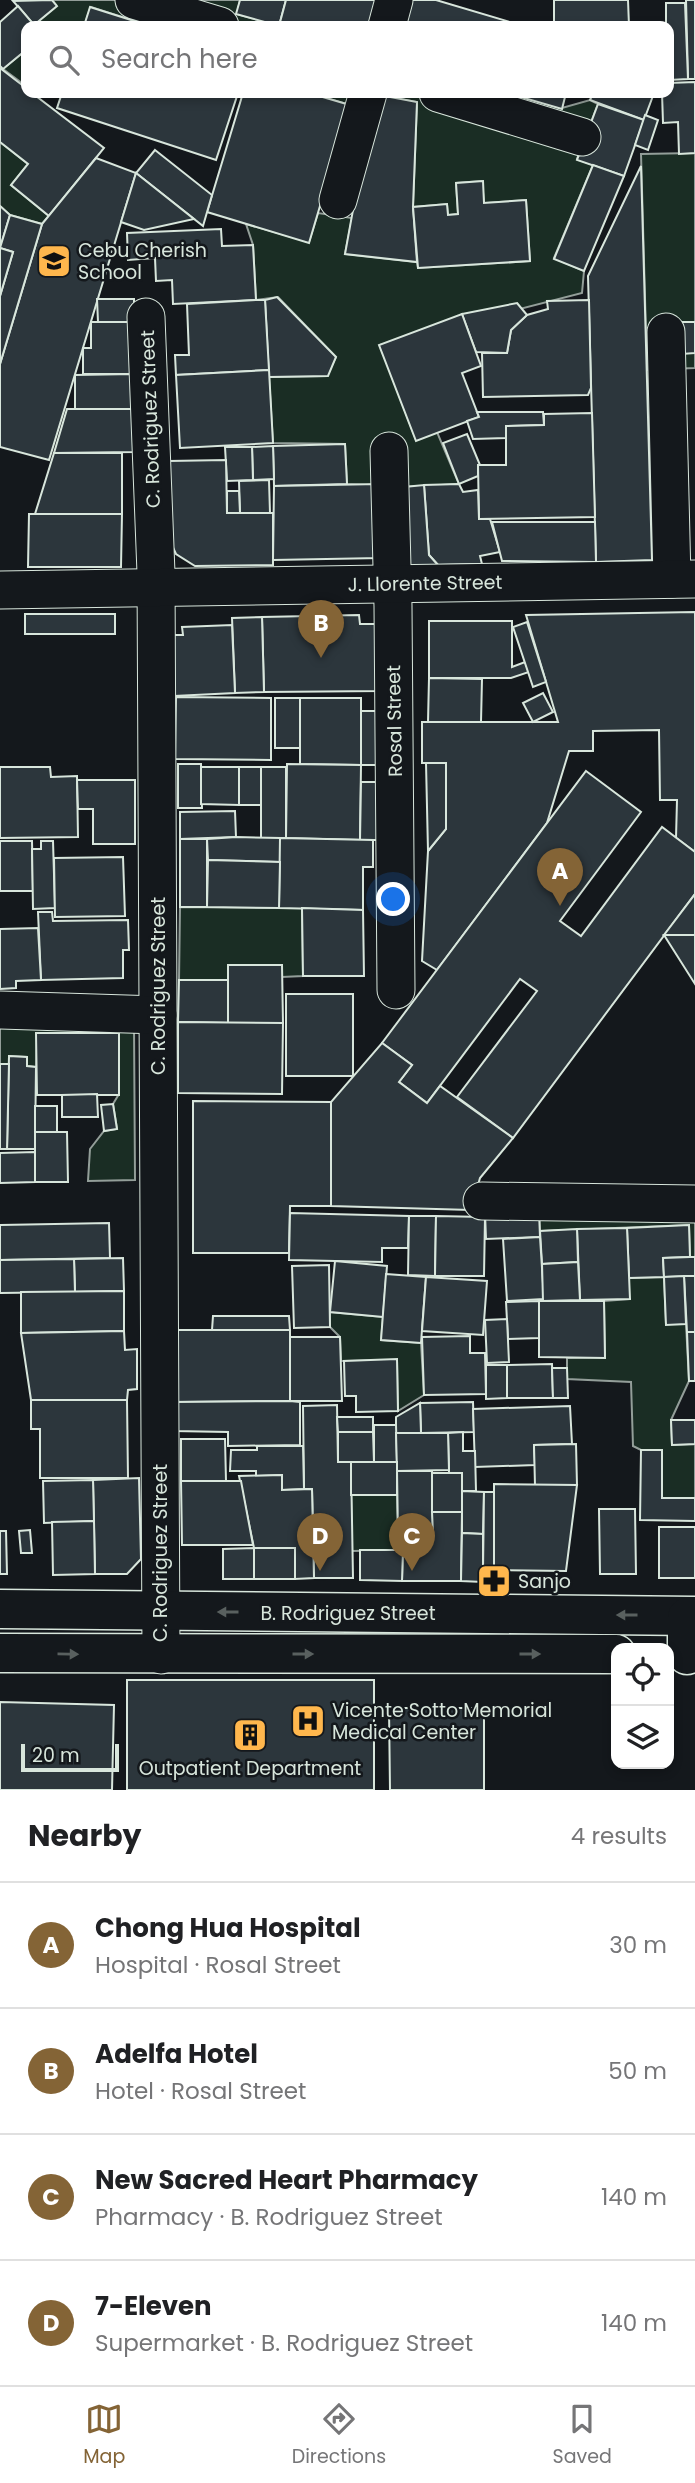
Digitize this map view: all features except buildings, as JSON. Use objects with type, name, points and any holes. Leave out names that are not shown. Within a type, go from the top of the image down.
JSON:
[{"type":"main road","name":"B. Rodriguez Street","points":[[0,1609],[691,1616]]},
{"type":"main road","points":[[683,1655],[691,1616]]},
{"type":"main road","points":[[0,1653],[611,1654]]},
{"type":"street","points":[[134,0],[203,21]]},
{"type":"street","points":[[388,21],[394,0]]},
{"type":"street","points":[[338,200],[367,98]]},
{"type":"street","points":[[454,98],[582,137]]},
{"type":"street","name":"C. Rodriguez Street","points":[[146,317],[155,587],[161,1655]]},
{"type":"street","points":[[666,332],[683,579]]},
{"type":"street","name":"Rosal Street","points":[[389,451],[396,990]]},
{"type":"street","name":"J. Llorente Street","points":[[0,590],[683,579]]},
{"type":"street","points":[[0,1010],[158,1015]]},
{"type":"street","points":[[482,1201],[695,1204]]},
{"type":"green space","points":[[52,0],[240,0],[237,14],[262,21],[134,21],[91,7],[86,21],[38,21],[56,5]]},
{"type":"green space","points":[[21,54],[21,82],[3,69]]},
{"type":"green space","points":[[326,98],[365,98],[350,105]]},
{"type":"green space","points":[[396,98],[525,98],[562,108],[590,100],[598,104],[577,159],[593,165],[554,258],[584,271],[582,293],[380,345],[416,440],[437,432],[459,484],[404,487],[347,484],[345,444],[273,443],[269,377],[327,376],[336,357],[278,297],[256,300],[253,245],[246,224],[309,242],[318,213],[352,218],[345,254],[417,262],[418,268],[530,261],[526,200],[484,203],[482,181],[456,183],[458,214],[448,215],[447,204],[413,207],[417,102]]},
{"type":"green space","points":[[0,142],[28,164],[11,185],[49,216],[42,224],[10,215],[0,206]]},
{"type":"green space","points":[[695,153],[695,368],[647,370],[641,154]]},
{"type":"green space","points":[[180,907],[302,908],[303,976],[282,977],[282,965],[228,965],[228,980],[179,980]]},
{"type":"green space","points":[[134,1025],[135,1180],[88,1181],[90,1149],[104,1131],[117,1129],[113,1104],[119,1094],[118,1033],[37,1033],[36,1067],[27,1066],[27,1057],[9,1056],[9,1064],[0,1064],[0,1027]]},
{"type":"green space","points":[[539,1211],[695,1211],[695,1257],[690,1257],[689,1225],[540,1231]]},
{"type":"green space","points":[[664,1277],[666,1324],[686,1324],[689,1381],[671,1420],[672,1445],[695,1444],[695,1498],[662,1498],[662,1451],[641,1450],[633,1446],[631,1382],[567,1379],[567,1358],[605,1357],[604,1301],[629,1299],[629,1278]]},
{"type":"green space","points":[[330,1312],[383,1317],[381,1340],[421,1343],[424,1395],[398,1411],[397,1360],[341,1361],[340,1337],[330,1327]]},
{"type":"green space","points":[[351,1495],[397,1495],[398,1534],[403,1535],[403,1550],[352,1551]]},
{"type":"place","name":"Cebu Cherish School","points":[[54,261]]},
{"type":"place","name":"Adelfa Hotel","points":[[321,658]]},
{"type":"place","name":"Chong Hua Hospital","points":[[560,906]]},
{"type":"place","name":"7-Eleven","points":[[320,1571]]},
{"type":"place","name":"New Sacred Heart Pharmacy","points":[[412,1571]]},
{"type":"place","name":"Sanjo","points":[[494,1581]]},
{"type":"place","name":"Vicente Sotto Memorial Medical Center","points":[[308,1721]]},
{"type":"place","name":"Outpatient Department","points":[[250,1735]]}]
